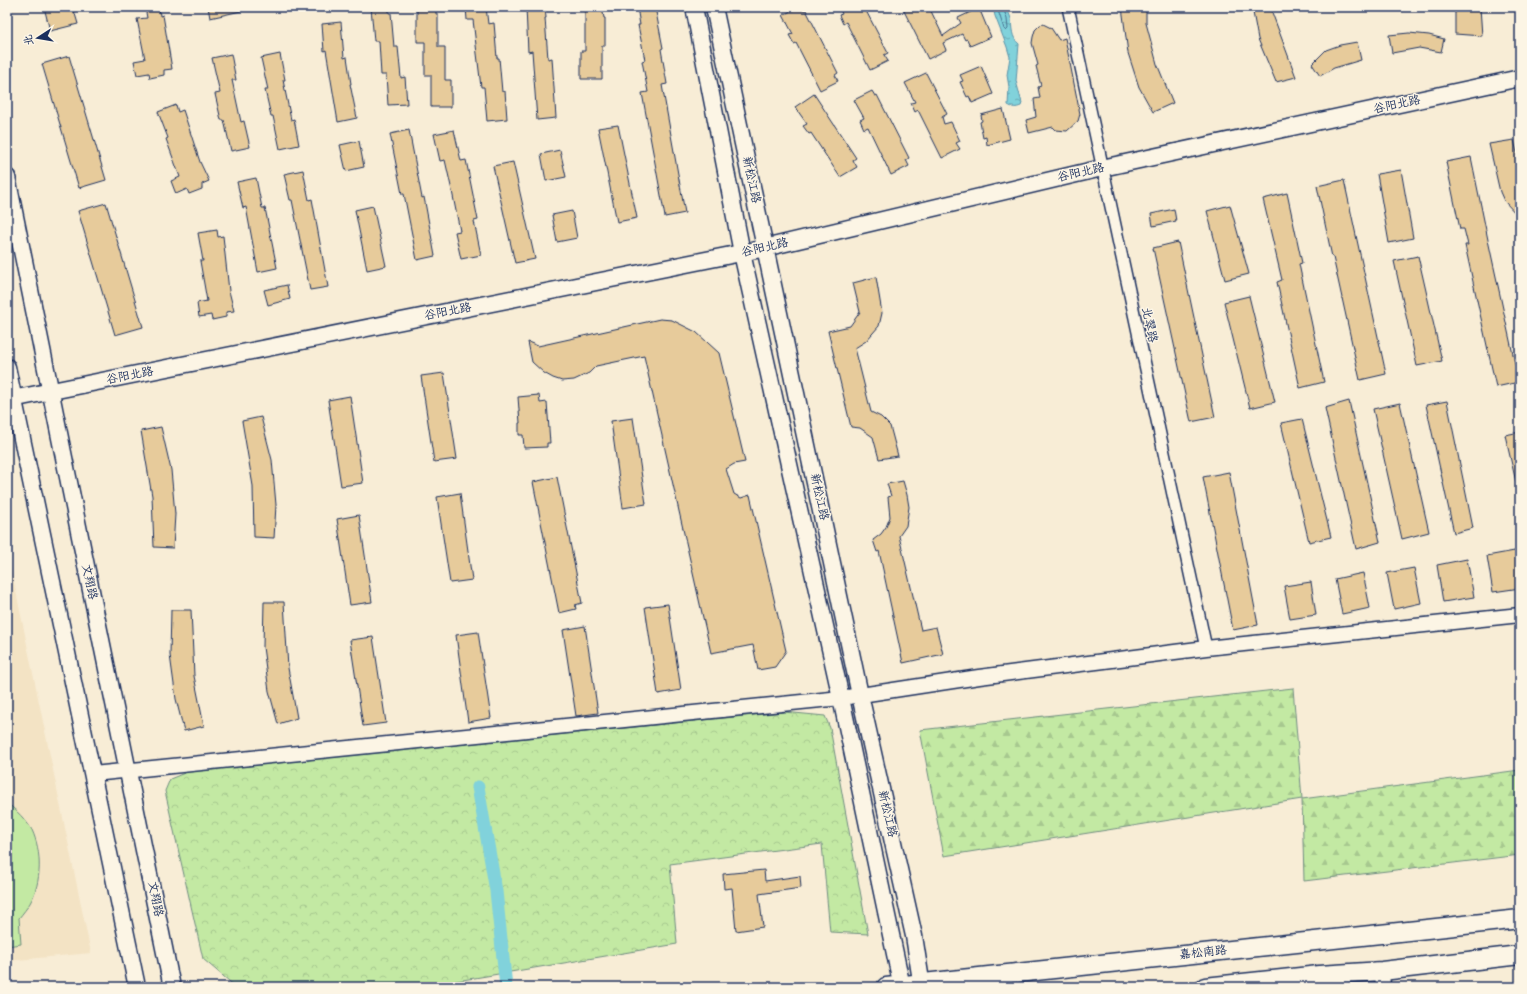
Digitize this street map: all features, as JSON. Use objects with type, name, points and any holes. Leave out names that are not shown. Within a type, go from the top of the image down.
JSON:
[{"type":"main road","name":"新松江路","points":[[694,7],[742,253],[841,698],[896,986]]},
{"type":"main road","name":"新松江路","points":[[714,7],[860,695],[914,936],[921,985]]},
{"type":"main road","name":"谷阳北路","points":[[10,400],[766,248],[1102,168],[1520,78]]},
{"type":"main road","name":"文翔路","points":[[7,177],[172,987]]},
{"type":"main road","points":[[7,367],[10,400],[93,774],[137,987]]},
{"type":"main road","name":"嘉松南路","points":[[896,986],[921,985],[1520,919]]},
{"type":"main road","points":[[1205,987],[1382,979],[1520,955]]},
{"type":"street","name":"北翠路","points":[[1068,7],[1206,648]]},
{"type":"street","points":[[93,774],[841,698],[979,677],[1206,648],[1520,615]]},
{"type":"shaded area","points":[[7,548],[91,953],[7,961]]},
{"type":"green space","points":[[1293,688],[1302,799],[944,856],[920,730]]},
{"type":"green space","points":[[784,712],[825,716],[830,728],[868,934],[830,932],[822,844],[670,864],[677,944],[421,987],[236,987],[203,959],[165,791],[170,779],[187,772]]},
{"type":"green space","points":[[1520,770],[1520,855],[1304,881],[1302,799]]},
{"type":"green space","points":[[7,803],[21,815],[32,830],[38,848],[39,876],[34,895],[29,905],[19,918],[21,944],[7,946]]},
{"type":"water","points":[[993,7],[1006,7],[1010,14],[1013,35],[1019,44],[1016,81],[1022,103],[1021,106],[1018,107],[1008,105],[1009,87],[1007,75],[1010,57]]},
{"type":"building","points":[[44,7],[73,7],[78,24],[50,31]]},
{"type":"building","points":[[145,7],[159,7],[160,16],[163,15],[172,69],[164,70],[164,75],[150,78],[149,73],[137,75],[134,61],[145,59],[137,19],[147,18]]},
{"type":"building","points":[[208,7],[240,7],[241,11],[210,18]]},
{"type":"building","points":[[371,7],[389,7],[389,13],[391,13],[394,47],[398,47],[401,78],[405,77],[407,104],[388,105],[386,75],[381,75],[379,41],[374,41]]},
{"type":"building","points":[[417,7],[436,7],[436,14],[438,14],[438,47],[445,47],[445,80],[451,80],[451,107],[431,107],[431,75],[425,75],[425,42],[417,42]]},
{"type":"building","points":[[466,7],[486,7],[488,24],[494,23],[502,92],[505,91],[507,119],[487,121],[484,87],[481,87],[473,20],[467,20]]},
{"type":"building","points":[[526,7],[545,7],[548,59],[552,58],[556,118],[537,120],[532,51],[528,52]]},
{"type":"building","points":[[585,7],[602,7],[605,18],[605,46],[602,46],[602,79],[581,79],[581,51],[585,51]]},
{"type":"building","points":[[637,7],[655,7],[663,48],[661,49],[667,84],[662,85],[685,213],[665,217],[642,93],[648,92],[642,61],[645,60],[638,25],[640,25]]},
{"type":"building","points":[[802,7],[804,11],[806,10],[838,73],[835,75],[838,81],[820,90],[796,43],[794,44],[789,35],[793,34],[783,15]]},
{"type":"building","points":[[839,7],[864,7],[888,53],[884,55],[888,61],[870,70],[846,22],[843,24],[839,15],[842,14]]},
{"type":"building","points":[[902,7],[929,7],[943,36],[961,23],[958,18],[979,8],[991,37],[970,46],[967,39],[965,40],[962,34],[943,43],[946,50],[928,59]]},
{"type":"building","points":[[1122,7],[1146,7],[1146,23],[1157,64],[1173,103],[1153,112],[1139,87],[1128,53]]},
{"type":"building","points":[[1252,7],[1270,7],[1296,77],[1276,82],[1258,39]]},
{"type":"building","points":[[1455,7],[1480,7],[1482,36],[1455,34]]},
{"type":"building","points":[[341,22],[344,58],[347,57],[350,84],[357,118],[338,122],[326,50],[324,51],[322,24]]},
{"type":"building","points":[[1043,24],[1051,28],[1059,40],[1065,38],[1080,114],[1078,121],[1067,131],[1056,130],[1053,127],[1029,133],[1026,120],[1036,117],[1034,99],[1040,98],[1038,87],[1041,86],[1036,66],[1038,65],[1032,43],[1035,30]]},
{"type":"building","points":[[1409,33],[1429,35],[1444,39],[1441,52],[1419,48],[1392,53],[1389,35]]},
{"type":"building","points":[[1357,42],[1361,60],[1334,68],[1320,76],[1312,64],[1326,50],[1340,45]]},
{"type":"building","points":[[231,54],[236,80],[232,80],[241,122],[244,121],[250,147],[231,151],[224,120],[221,120],[215,94],[220,93],[212,58]]},
{"type":"building","points":[[280,54],[285,80],[283,80],[291,120],[294,119],[299,145],[280,149],[273,116],[271,116],[265,90],[268,90],[261,58]]},
{"type":"building","points":[[69,56],[106,180],[79,188],[42,64]]},
{"type":"building","points":[[981,66],[993,94],[972,103],[969,96],[967,97],[960,82],[963,81],[960,75]]},
{"type":"building","points":[[926,73],[947,114],[942,117],[944,124],[951,122],[960,141],[956,143],[960,149],[942,158],[918,110],[915,112],[911,103],[915,102],[905,83]]},
{"type":"building","points":[[872,91],[875,96],[877,95],[909,158],[906,160],[909,166],[891,175],[868,127],[864,129],[860,120],[864,118],[854,100]]},
{"type":"building","points":[[814,94],[856,158],[853,160],[857,167],[840,177],[811,133],[809,134],[803,126],[807,124],[795,107]]},
{"type":"building","points":[[176,105],[178,112],[183,110],[200,162],[209,181],[202,184],[202,189],[189,194],[187,189],[176,194],[171,181],[180,177],[158,112]]},
{"type":"building","points":[[1003,109],[1010,139],[987,145],[986,137],[983,138],[980,122],[982,121],[981,115]]},
{"type":"building","points":[[618,125],[637,218],[617,222],[598,128]]},
{"type":"building","points":[[409,130],[435,256],[417,260],[390,134]]},
{"type":"building","points":[[454,130],[461,161],[466,160],[478,220],[474,221],[481,255],[461,259],[455,232],[460,231],[452,191],[445,160],[440,161],[434,134]]},
{"type":"building","points":[[1514,140],[1520,166],[1520,218],[1504,201],[1500,192],[1489,144]]},
{"type":"building","points":[[359,141],[364,167],[346,171],[340,145]]},
{"type":"building","points":[[560,150],[566,177],[546,181],[541,154]]},
{"type":"building","points":[[1471,157],[1519,382],[1496,387],[1465,245],[1468,245],[1464,229],[1460,229],[1446,162]]},
{"type":"building","points":[[513,162],[535,259],[515,263],[493,166]]},
{"type":"building","points":[[303,170],[309,200],[312,199],[328,287],[310,290],[292,200],[290,200],[284,174]]},
{"type":"building","points":[[1401,170],[1413,238],[1389,243],[1377,174]]},
{"type":"building","points":[[256,178],[262,208],[265,208],[277,268],[258,272],[246,207],[243,208],[237,182]]},
{"type":"building","points":[[1344,180],[1386,374],[1360,380],[1317,186]]},
{"type":"building","points":[[1287,193],[1302,263],[1299,264],[1324,382],[1300,388],[1277,282],[1282,280],[1263,199]]},
{"type":"building","points":[[106,203],[143,327],[115,335],[78,211]]},
{"type":"building","points":[[1230,205],[1249,274],[1225,280],[1207,211]]},
{"type":"building","points":[[373,206],[386,266],[367,270],[355,210]]},
{"type":"building","points":[[1174,209],[1176,221],[1153,226],[1151,214]]},
{"type":"building","points":[[572,211],[577,238],[557,242],[552,215]]},
{"type":"building","points":[[217,230],[218,237],[223,236],[229,291],[234,311],[226,312],[226,317],[212,320],[211,315],[199,317],[197,303],[207,301],[200,261],[203,261],[198,233]]},
{"type":"building","points":[[1178,242],[1215,417],[1191,422],[1153,248]]},
{"type":"building","points":[[1418,256],[1442,361],[1417,366],[1394,261]]},
{"type":"building","points":[[876,277],[882,313],[879,326],[866,341],[855,348],[871,412],[881,417],[890,426],[898,456],[879,459],[873,437],[860,428],[851,427],[828,331],[850,326],[860,312],[853,283]]},
{"type":"building","points":[[287,285],[290,299],[268,305],[264,290]]},
{"type":"building","points":[[1249,296],[1275,402],[1250,408],[1224,302]]},
{"type":"building","points":[[660,319],[672,320],[696,332],[719,353],[745,462],[734,464],[726,469],[734,494],[741,498],[750,495],[786,651],[775,667],[758,670],[753,645],[711,653],[644,356],[596,366],[589,373],[574,380],[562,381],[544,373],[532,362],[528,342],[538,346]]},
{"type":"building","points":[[444,373],[457,459],[434,462],[421,376]]},
{"type":"building","points":[[539,395],[540,403],[547,402],[550,443],[547,443],[547,447],[524,448],[523,435],[519,435],[520,423],[518,397]]},
{"type":"building","points":[[350,396],[363,483],[341,486],[328,400]]},
{"type":"building","points":[[1349,401],[1380,542],[1356,549],[1325,408]]},
{"type":"building","points":[[1447,401],[1473,528],[1454,533],[1426,405]]},
{"type":"building","points":[[1400,403],[1429,532],[1402,539],[1373,409]]},
{"type":"building","points":[[261,417],[272,460],[276,505],[274,538],[254,537],[253,486],[242,421]]},
{"type":"building","points":[[633,418],[646,504],[623,508],[611,421]]},
{"type":"building","points":[[1302,419],[1331,537],[1309,542],[1281,423]]},
{"type":"building","points":[[161,427],[171,470],[175,514],[173,548],[154,547],[152,496],[141,431]]},
{"type":"building","points":[[1520,432],[1520,482],[1516,482],[1505,435]]},
{"type":"building","points":[[1229,472],[1258,625],[1233,630],[1203,477]]},
{"type":"building","points":[[557,477],[582,603],[575,605],[576,609],[559,613],[533,482]]},
{"type":"building","points":[[903,481],[909,507],[906,526],[899,536],[921,630],[936,627],[943,654],[903,663],[879,551],[877,552],[873,540],[881,534],[890,517],[888,497],[891,496],[887,484]]},
{"type":"building","points":[[460,493],[472,580],[450,583],[437,497]]},
{"type":"building","points":[[359,515],[372,602],[350,605],[337,519]]},
{"type":"building","points":[[1520,550],[1520,588],[1493,592],[1487,556]]},
{"type":"building","points":[[1467,559],[1474,597],[1443,602],[1437,565]]},
{"type":"building","points":[[1414,568],[1421,603],[1394,609],[1387,573]]},
{"type":"building","points":[[1363,573],[1370,608],[1342,614],[1335,579]]},
{"type":"building","points":[[1311,582],[1316,615],[1290,619],[1284,586]]},
{"type":"building","points":[[264,602],[284,602],[288,668],[297,718],[278,724],[269,691],[263,647]]},
{"type":"building","points":[[668,604],[681,690],[658,694],[645,607]]},
{"type":"building","points":[[171,610],[191,610],[194,676],[204,726],[184,731],[176,699],[170,655]]},
{"type":"building","points":[[585,626],[598,713],[576,716],[563,630]]},
{"type":"building","points":[[478,632],[491,718],[468,722],[456,635]]},
{"type":"building","points":[[373,637],[386,723],[363,726],[350,640]]},
{"type":"building","points":[[764,870],[765,881],[800,876],[801,888],[759,894],[763,927],[736,931],[732,888],[724,889],[723,874]]},
{"type":"waterway","points":[[478,787],[496,891],[506,987]]}]
